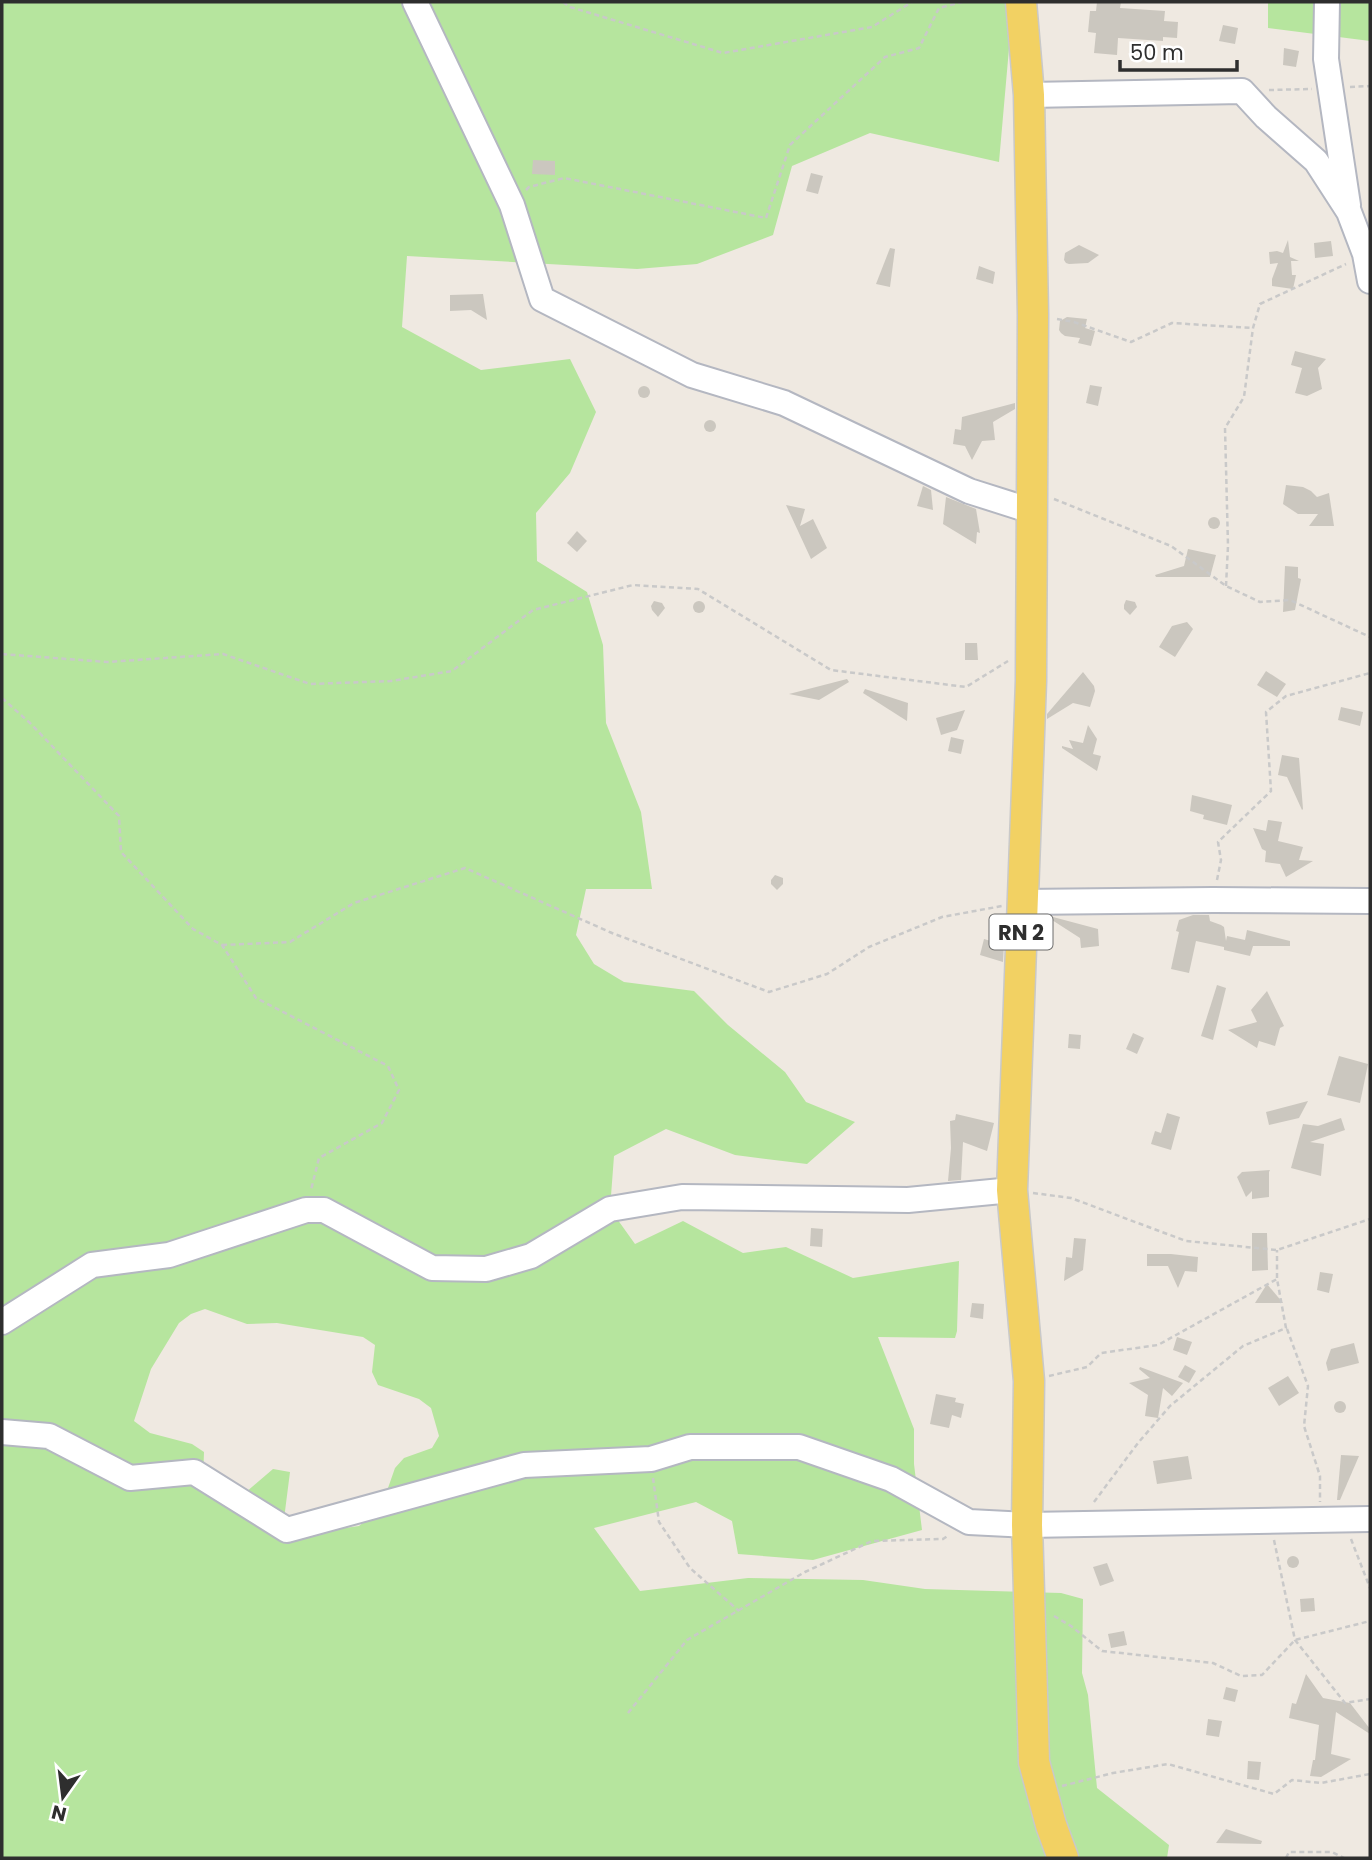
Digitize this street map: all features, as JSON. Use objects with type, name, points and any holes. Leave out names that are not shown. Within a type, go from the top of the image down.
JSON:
[{"type":"main road","name":"RN 2","points":[[1021,2],[1029,94],[1033,315],[1031,647],[1012,1190],[1029,1381],[1027,1525],[1034,1762],[1063,1858]]},
{"type":"street","points":[[415,2],[512,205],[542,299],[692,375],[783,403],[968,491],[1032,500]]},
{"type":"street","points":[[1327,2],[1326,59],[1349,212],[1364,254],[1370,281]]},
{"type":"street","points":[[1029,94],[1242,91],[1266,117],[1316,162],[1349,212]]},
{"type":"street","points":[[1022,902],[1370,901]]},
{"type":"street","points":[[2,1322],[92,1265],[169,1255],[306,1210],[324,1210],[432,1268],[486,1269],[531,1256],[610,1209],[682,1197],[908,1200],[1012,1190]]},
{"type":"street","points":[[2,1432],[48,1436],[130,1478],[194,1472],[287,1530],[524,1465],[651,1459],[690,1447],[799,1447],[891,1479],[969,1522],[1027,1525],[1370,1519]]},
{"type":"path","points":[[563,2],[570,7],[723,54],[872,27],[912,2]]},
{"type":"path","points":[[512,205],[528,187],[564,177],[766,218],[790,145],[885,57],[919,48],[939,8],[962,2]]},
{"type":"path","points":[[1242,91],[1370,86]]},
{"type":"path","points":[[1226,586],[1228,546],[1225,428],[1244,397],[1253,328],[1260,304],[1364,254]]},
{"type":"path","points":[[1033,315],[1074,322],[1131,342],[1172,323],[1253,328]]},
{"type":"path","points":[[1032,500],[1171,546],[1226,586],[1260,601],[1290,600],[1370,637]]},
{"type":"path","points":[[2,654],[107,662],[223,654],[310,684],[391,681],[452,671],[533,610],[633,585],[698,589],[831,670],[966,687],[1031,647]]},
{"type":"path","points":[[1213,900],[1221,860],[1218,842],[1271,791],[1266,712],[1286,696],[1370,673]]},
{"type":"path","points":[[2,698],[30,723],[119,816],[121,852],[193,929],[222,945],[256,998],[388,1066],[399,1090],[382,1123],[319,1158],[306,1210]]},
{"type":"path","points":[[222,945],[290,942],[354,902],[465,868],[612,933],[769,992],[827,974],[869,947],[942,917],[1022,902]]},
{"type":"path","points":[[1012,1190],[1071,1198],[1185,1241],[1277,1250],[1370,1219]]},
{"type":"path","points":[[1277,1250],[1277,1279],[1286,1328],[1308,1386],[1304,1426],[1331,1519],[1370,1588]]},
{"type":"path","points":[[1029,1381],[1087,1367],[1101,1353],[1158,1345],[1277,1279]]},
{"type":"path","points":[[1078,1524],[1138,1443],[1170,1406],[1244,1346],[1286,1328]]},
{"type":"path","points":[[651,1459],[659,1522],[690,1567],[738,1611]]},
{"type":"path","points":[[1269,1520],[1295,1640],[1345,1703],[1370,1699]]},
{"type":"path","points":[[628,1713],[687,1640],[805,1572],[872,1541],[943,1539],[969,1522]]},
{"type":"path","points":[[1029,1604],[1072,1626],[1102,1651],[1213,1663],[1241,1676],[1262,1675],[1295,1640],[1370,1621]]},
{"type":"path","points":[[1042,1791],[1113,1773],[1168,1764],[1274,1794],[1292,1780],[1321,1783],[1370,1774]]},
{"type":"path","points":[[1286,1858],[1289,1852],[1332,1852],[1344,1858]]},
{"type":"green space","points":[[2,2],[1013,3],[999,162],[870,133],[792,166],[773,235],[697,264],[637,269],[407,256],[402,327],[481,370],[570,359],[596,412],[570,473],[536,513],[537,561],[587,592],[603,645],[606,723],[641,812],[652,889],[586,889],[576,935],[594,964],[624,982],[694,991],[728,1025],[785,1072],[806,1102],[855,1122],[807,1164],[735,1155],[666,1129],[614,1156],[610,1209],[635,1244],[683,1221],[743,1253],[786,1247],[853,1278],[959,1261],[955,1338],[878,1337],[914,1429],[914,1464],[922,1530],[813,1560],[738,1554],[732,1521],[696,1502],[594,1528],[640,1591],[748,1578],[863,1580],[925,1589],[1061,1593],[1083,1599],[1082,1673],[1088,1695],[1097,1788],[1169,1845],[1167,1858],[2,1858]],"holes":[[[205,1309],[247,1324],[277,1323],[363,1337],[375,1345],[372,1372],[378,1385],[419,1399],[431,1408],[439,1436],[432,1448],[404,1458],[395,1468],[381,1508],[359,1526],[345,1528],[284,1519],[290,1472],[273,1469],[238,1499],[203,1480],[204,1452],[192,1444],[150,1433],[134,1421],[151,1369],[179,1323],[191,1314]]]},
{"type":"green space","points":[[1268,2],[1370,2],[1370,41],[1268,28]]},
{"type":"building","points":[[1097,2],[1121,2],[1120,8],[1165,11],[1164,21],[1178,22],[1177,38],[1163,37],[1163,41],[1118,38],[1117,55],[1094,53],[1096,33],[1088,32],[1090,11],[1096,11]]},
{"type":"building","points":[[1223,25],[1238,28],[1235,44],[1219,41]]},
{"type":"building","points":[[1284,48],[1299,51],[1296,67],[1283,65]]},
{"type":"building","points":[[533,160],[555,161],[555,175],[532,174]]},
{"type":"building","points":[[811,173],[823,176],[818,194],[806,191]]},
{"type":"building","points":[[1288,240],[1290,257],[1299,261],[1291,261],[1292,275],[1296,275],[1293,289],[1272,286],[1278,263],[1270,264],[1269,252],[1283,253]]},
{"type":"building","points":[[1331,241],[1333,256],[1315,258],[1314,243]]},
{"type":"building","points":[[1079,245],[1099,255],[1088,263],[1066,263],[1065,253]]},
{"type":"building","points":[[890,248],[895,249],[890,287],[876,284]]},
{"type":"building","points":[[979,266],[995,272],[993,284],[976,279]]},
{"type":"building","points":[[483,294],[487,320],[471,310],[450,311],[450,295]]},
{"type":"building","points":[[1067,317],[1087,319],[1085,328],[1095,331],[1091,346],[1078,343],[1080,338],[1061,333],[1060,321]]},
{"type":"building","points":[[1295,351],[1326,359],[1318,368],[1322,389],[1307,396],[1295,393],[1302,368],[1291,365]]},
{"type":"building","points":[[1090,385],[1102,387],[1098,406],[1086,403]]},
{"type":"building","points":[[644,386],[650,392],[644,398],[638,392]]},
{"type":"building","points":[[1015,403],[1015,409],[993,422],[995,440],[982,441],[972,460],[965,446],[953,444],[955,429],[961,430],[962,417]]},
{"type":"building","points":[[710,420],[716,426],[710,432],[704,426]]},
{"type":"building","points":[[1286,485],[1303,487],[1317,497],[1329,493],[1334,526],[1309,526],[1318,514],[1298,514],[1283,504]]},
{"type":"building","points":[[923,486],[931,490],[933,510],[917,506]]},
{"type":"building","points":[[946,497],[976,509],[980,533],[977,532],[976,544],[943,524]]},
{"type":"building","points":[[786,505],[805,509],[800,526],[813,519],[827,548],[811,559]]},
{"type":"building","points":[[1214,517],[1220,523],[1214,529],[1208,523]]},
{"type":"building","points":[[577,531],[587,541],[577,552],[567,543]]},
{"type":"building","points":[[1188,549],[1216,555],[1210,577],[1156,577],[1155,575],[1184,566]]},
{"type":"building","points":[[1285,566],[1298,567],[1298,578],[1301,579],[1295,610],[1283,612]]},
{"type":"building","points":[[1126,600],[1135,602],[1137,607],[1130,615],[1124,609]]},
{"type":"building","points":[[654,601],[662,603],[665,608],[658,617],[651,606]]},
{"type":"building","points":[[699,601],[705,607],[699,613],[693,607]]},
{"type":"building","points":[[1187,622],[1193,629],[1175,657],[1159,647],[1172,626]]},
{"type":"building","points":[[965,643],[977,643],[978,660],[965,660]]},
{"type":"building","points":[[1266,671],[1286,684],[1277,697],[1257,685]]},
{"type":"building","points":[[1083,672],[1095,691],[1090,707],[1073,703],[1047,719],[1047,714]]},
{"type":"building","points":[[847,679],[849,682],[819,700],[789,694]]},
{"type":"building","points":[[865,689],[908,703],[907,721],[863,693]]},
{"type":"building","points":[[1341,707],[1363,712],[1360,726],[1338,720]]},
{"type":"building","points":[[965,710],[957,730],[941,735],[936,718]]},
{"type":"building","points":[[1088,725],[1097,739],[1093,754],[1101,756],[1097,771],[1062,748],[1073,749],[1069,740],[1083,743]]},
{"type":"building","points":[[951,737],[964,740],[961,754],[948,751]]},
{"type":"building","points":[[1282,755],[1299,758],[1302,810],[1287,777],[1278,775]]},
{"type":"building","points":[[1192,795],[1232,805],[1227,825],[1203,819],[1204,815],[1190,811]]},
{"type":"building","points":[[1268,820],[1282,822],[1278,841],[1303,847],[1299,860],[1313,861],[1286,877],[1280,864],[1265,862],[1266,851],[1262,849],[1253,828],[1266,831]]},
{"type":"building","points":[[775,875],[783,878],[783,884],[777,890],[771,884]]},
{"type":"building","points":[[1193,915],[1209,915],[1210,921],[1224,927],[1226,941],[1227,936],[1245,940],[1247,930],[1290,941],[1290,946],[1253,946],[1250,956],[1196,941],[1189,973],[1171,969],[1179,920]]},
{"type":"building","points":[[1053,917],[1098,929],[1099,946],[1081,948],[1080,938],[1052,920]]},
{"type":"building","points":[[984,939],[1004,943],[1003,962],[980,955]]},
{"type":"building","points":[[1217,985],[1226,988],[1213,1040],[1201,1036]]},
{"type":"building","points":[[1267,991],[1284,1026],[1280,1028],[1275,1046],[1259,1041],[1257,1048],[1228,1030],[1257,1022],[1251,1010]]},
{"type":"building","points":[[1133,1033],[1144,1038],[1137,1054],[1126,1049]]},
{"type":"building","points":[[1069,1034],[1081,1035],[1080,1049],[1068,1048]]},
{"type":"building","points":[[1339,1056],[1368,1064],[1360,1103],[1327,1095]]},
{"type":"building","points":[[1308,1101],[1299,1118],[1269,1125],[1266,1112]]},
{"type":"building","points":[[1167,1113],[1180,1117],[1171,1150],[1151,1144],[1155,1131],[1161,1133]]},
{"type":"building","points":[[956,1114],[994,1123],[987,1151],[963,1142],[961,1180],[948,1181],[950,1121],[955,1120]]},
{"type":"building","points":[[1341,1118],[1345,1130],[1310,1142],[1324,1144],[1321,1176],[1291,1168],[1303,1124],[1318,1126]]},
{"type":"building","points":[[1270,1170],[1269,1197],[1252,1199],[1252,1191],[1246,1197],[1237,1177],[1242,1172]]},
{"type":"building","points":[[811,1228],[823,1229],[822,1247],[810,1246]]},
{"type":"building","points":[[1252,1233],[1267,1233],[1268,1270],[1252,1271]]},
{"type":"building","points":[[1074,1238],[1086,1239],[1083,1270],[1064,1281],[1066,1257],[1072,1258]]},
{"type":"building","points":[[1147,1254],[1198,1257],[1197,1272],[1185,1271],[1178,1288],[1168,1266],[1147,1266]]},
{"type":"building","points":[[1320,1272],[1333,1274],[1329,1293],[1317,1290]]},
{"type":"building","points":[[1267,1284],[1283,1303],[1255,1303]]},
{"type":"building","points":[[972,1303],[984,1304],[983,1319],[970,1317]]},
{"type":"building","points":[[1177,1337],[1192,1342],[1187,1355],[1173,1350]]},
{"type":"building","points":[[1354,1343],[1359,1363],[1328,1371],[1326,1363],[1331,1349]]},
{"type":"building","points":[[1185,1365],[1196,1371],[1189,1383],[1178,1377]]},
{"type":"building","points":[[1140,1367],[1183,1383],[1172,1396],[1163,1388],[1158,1418],[1145,1416],[1148,1395],[1129,1383],[1150,1378]]},
{"type":"building","points":[[1288,1376],[1299,1393],[1279,1406],[1268,1388]]},
{"type":"building","points":[[936,1394],[956,1398],[955,1402],[964,1404],[961,1418],[952,1415],[949,1428],[930,1424]]},
{"type":"building","points":[[1340,1401],[1346,1407],[1340,1413],[1334,1407]]},
{"type":"building","points":[[1341,1455],[1359,1456],[1340,1500],[1337,1500]]},
{"type":"building","points":[[1188,1456],[1192,1479],[1157,1484],[1153,1461]]},
{"type":"building","points":[[1293,1556],[1299,1562],[1293,1568],[1287,1562]]},
{"type":"building","points":[[1107,1563],[1114,1581],[1100,1586],[1093,1567]]},
{"type":"building","points":[[1314,1598],[1315,1611],[1301,1612],[1300,1599]]},
{"type":"building","points":[[1124,1631],[1127,1645],[1111,1648],[1108,1634]]},
{"type":"building","points":[[1306,1674],[1323,1698],[1350,1703],[1370,1729],[1370,1734],[1336,1712],[1331,1754],[1351,1759],[1321,1777],[1310,1776],[1315,1760],[1319,1725],[1289,1718],[1292,1703],[1296,1704]]},
{"type":"building","points":[[1226,1687],[1238,1690],[1235,1702],[1223,1699]]},
{"type":"building","points":[[1208,1719],[1222,1721],[1219,1737],[1206,1735]]},
{"type":"building","points":[[1248,1761],[1261,1762],[1259,1780],[1247,1779]]},
{"type":"building","points":[[1226,1829],[1262,1841],[1261,1844],[1216,1843]]}]
